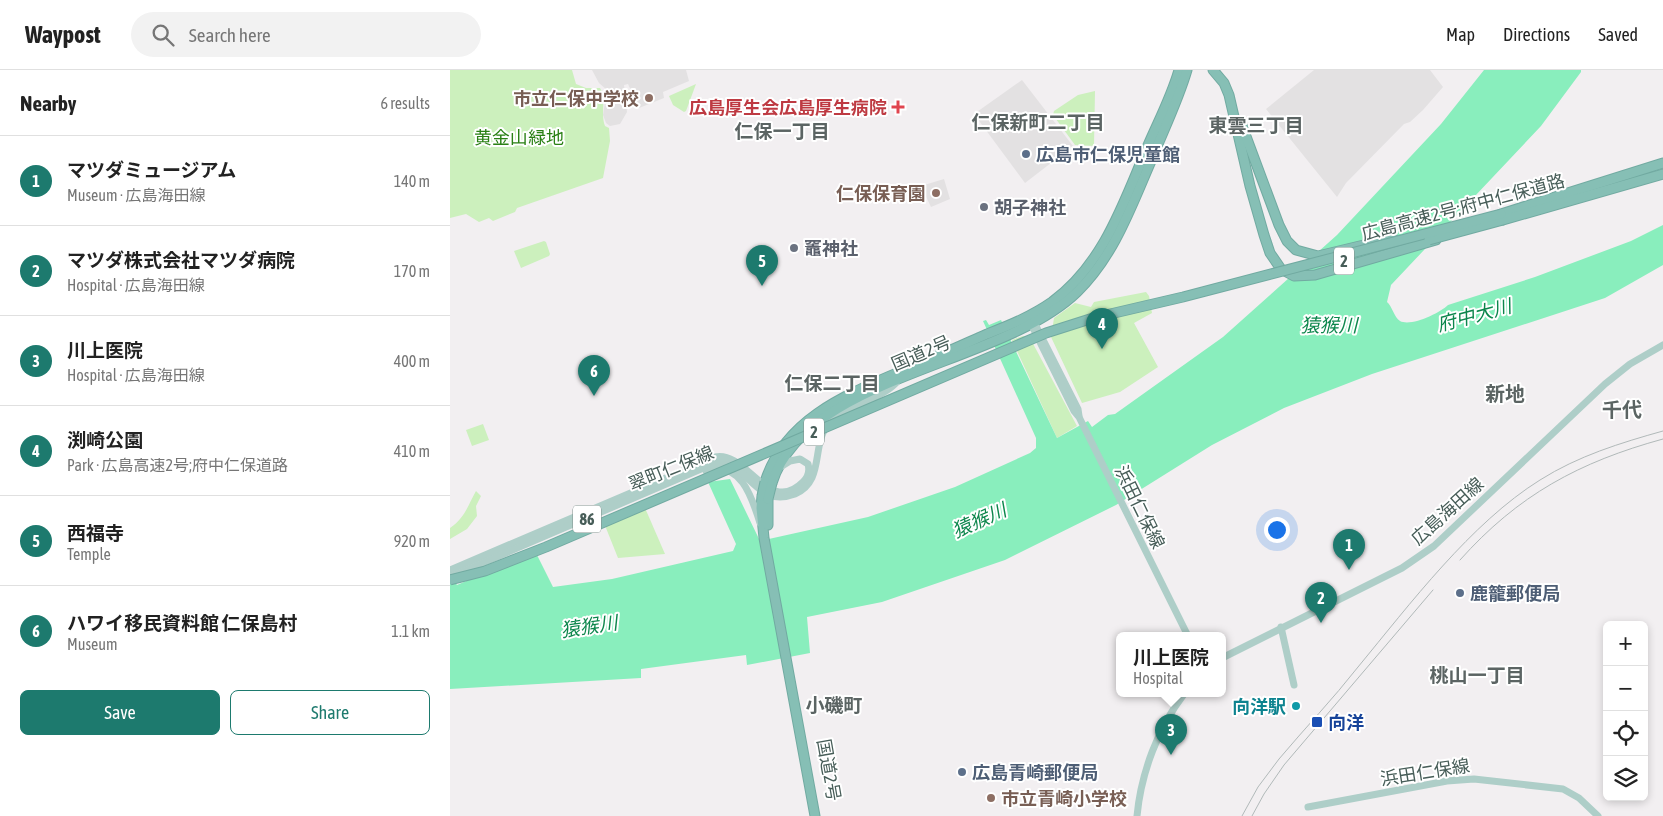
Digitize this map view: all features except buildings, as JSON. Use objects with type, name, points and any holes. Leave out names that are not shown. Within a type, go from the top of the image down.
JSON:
[{"type":"highway","name":"国道2号","points":[[1032,321],[1070,287],[1086,270],[1100,250],[1115,224],[1179,70]]},
{"type":"highway","name":"国道2号","points":[[815,816],[767,555],[763,523],[765,497],[779,451],[803,424],[841,398],[1032,321],[1077,292],[1108,254],[1149,164],[1187,70]]},
{"type":"highway","points":[[1213,70],[1226,82],[1250,186],[1268,247],[1276,264],[1287,273],[1301,277],[1322,274],[1475,224]]},
{"type":"highway","points":[[1219,70],[1226,82],[1279,225],[1287,241],[1296,250],[1310,255],[1326,254],[1475,224]]},
{"type":"highway","points":[[1502,217],[1663,162]]},
{"type":"highway","name":"広島高速2号;府中仁保道路","points":[[1502,217],[1663,168]]},
{"type":"highway","name":"広島高速2号;府中仁保道路","points":[[450,578],[499,566],[572,536],[1023,341],[1093,318],[1475,224],[1663,174]]},
{"type":"highway","points":[[1502,217],[1592,200],[1663,179]]},
{"type":"highway","name":"国道2号","points":[[763,523],[821,816]]},
{"type":"main road","name":"浜田仁保線","points":[[1032,321],[1078,409],[1080,417],[1186,632]]},
{"type":"main road","name":"広島海田線","points":[[1226,656],[1280,627],[1402,568],[1434,546],[1605,384],[1630,364],[1663,345]]},
{"type":"main road","name":"翠町仁保線","points":[[450,578],[692,474],[711,464],[728,462],[767,494],[782,497],[797,493],[805,488],[813,477],[820,439],[827,426],[839,415],[884,391],[897,377]]},
{"type":"main road","name":"翠町仁保線","points":[[450,570],[715,457],[733,458],[762,484],[779,491],[792,489],[803,482],[809,474],[809,467],[803,460],[793,459],[786,463],[770,480]]},
{"type":"main road","points":[[692,474],[719,468],[736,474],[749,493],[763,523]]},
{"type":"main road","points":[[1280,627],[1294,686]]},
{"type":"main road","points":[[1137,816],[1140,792],[1153,751],[1165,724],[1182,697]]},
{"type":"main road","name":"浜田仁保線","points":[[1308,807],[1474,778],[1563,789],[1579,798],[1598,816]]},
{"type":"shaded area","name":"市立仁保中学校","points":[[592,70],[686,70],[689,81],[663,92],[664,98],[639,108],[628,84],[624,85],[627,112],[620,124],[610,126],[606,123],[603,115],[607,90],[599,83]]},
{"type":"shaded area","points":[[1314,70],[1430,70],[1443,87],[1423,110],[1410,122],[1404,124],[1346,183],[1337,197],[1266,109]]},
{"type":"shaded area","points":[[1022,80],[1073,146],[1025,183],[974,114]]},
{"type":"shaded area","name":"仁保保育園","points":[[944,179],[950,199],[931,207],[921,186]]},
{"type":"green space","name":"黄金山緑地","points":[[450,70],[572,70],[576,84],[586,88],[600,88],[603,97],[603,116],[605,126],[609,128],[610,141],[603,178],[517,208],[515,212],[493,221],[489,218],[479,222],[466,214],[450,218]]},
{"type":"green space","points":[[696,84],[686,111],[684,112],[673,105],[669,96]]},
{"type":"green space","points":[[1095,91],[1094,146],[1075,145],[1053,115],[1054,111],[1078,95]]},
{"type":"green space","points":[[544,241],[550,254],[549,256],[521,268],[514,251]]},
{"type":"green space","points":[[1146,292],[1149,296],[1152,313],[1134,323],[1158,367],[1120,392],[1082,403],[1051,337],[1054,318],[1075,303],[1091,307],[1094,302]]},
{"type":"green space","points":[[1023,336],[1030,338],[1077,426],[1057,438],[1012,340]]},
{"type":"green space","points":[[483,424],[489,440],[472,446],[466,430]]},
{"type":"green space","points":[[476,491],[481,496],[476,506],[477,516],[467,529],[450,539],[450,528],[463,516]]},
{"type":"green space","points":[[642,501],[665,554],[618,558],[602,518]]},
{"type":"water","name":"猿猴川","points":[[1484,70],[1581,70],[1581,72],[1541,126],[1391,285],[1387,302],[1398,319],[1405,322],[1418,321],[1439,312],[1448,305],[1535,277],[1631,241],[1663,225],[1663,265],[1605,298],[1372,374],[1284,408],[1212,445],[1116,505],[1005,560],[882,602],[807,617],[810,653],[747,665],[746,655],[641,669],[641,678],[450,689],[450,584],[455,582],[457,585],[535,551],[553,587],[612,579],[733,551],[736,544],[708,482],[730,479],[760,541],[868,517],[955,487],[1030,453],[1036,448],[1036,438],[983,321],[986,320],[989,325],[1001,320],[1057,438],[1088,421],[1092,427],[1108,415],[1115,414],[1223,337],[1337,235],[1441,124]]},
{"type":"railway","points":[[1242,816],[1258,787],[1279,759],[1339,691],[1420,591],[1490,518],[1554,471],[1615,445],[1663,431]]},
{"type":"railway","points":[[1460,560],[1504,517],[1552,484],[1604,458],[1663,439]]},
{"type":"railway","points":[[1252,816],[1264,794],[1284,765],[1433,590]]},
{"type":"place","name":"市立仁保中学校","points":[[649,98]]},
{"type":"place","name":"広島厚生会広島厚生病院","points":[[898,107]]},
{"type":"place","name":"広島市仁保児童館","points":[[1026,154]]},
{"type":"place","name":"仁保保育園","points":[[936,193]]},
{"type":"place","name":"胡子神社","points":[[984,207]]},
{"type":"place","name":"竈神社","points":[[794,248]]},
{"type":"place","name":"西福寺","points":[[762,286]]},
{"type":"place","name":"渕崎公園","points":[[1102,349]]},
{"type":"place","name":"ハワイ移民資料館 仁保島村","points":[[594,396]]},
{"type":"place","name":"マツダミュージアム","points":[[1349,570]]},
{"type":"place","name":"鹿籠郵便局","points":[[1460,593]]},
{"type":"place","name":"マツダ株式会社マツダ病院","points":[[1321,623]]},
{"type":"place","name":"向洋駅","points":[[1296,706]]},
{"type":"place","name":"向洋","points":[[1317,722]]},
{"type":"place","name":"川上医院","points":[[1171,755]]},
{"type":"place","name":"広島青崎郵便局","points":[[962,772]]},
{"type":"place","name":"市立青崎小学校","points":[[991,798]]},
{"type":"district","name":"仁保新町二丁目","points":[[1038,122]]},
{"type":"district","name":"東雲三丁目","points":[[1256,125]]},
{"type":"district","name":"仁保一丁目","points":[[782,131]]},
{"type":"district","name":"仁保二丁目","points":[[832,383]]},
{"type":"district","name":"新地","points":[[1505,393]]},
{"type":"district","name":"千代","points":[[1622,409]]},
{"type":"district","name":"桃山一丁目","points":[[1477,675]]},
{"type":"district","name":"小磯町","points":[[834,705]]},
{"type":"water label","name":"府中大川","points":[[1474,315]]}]
